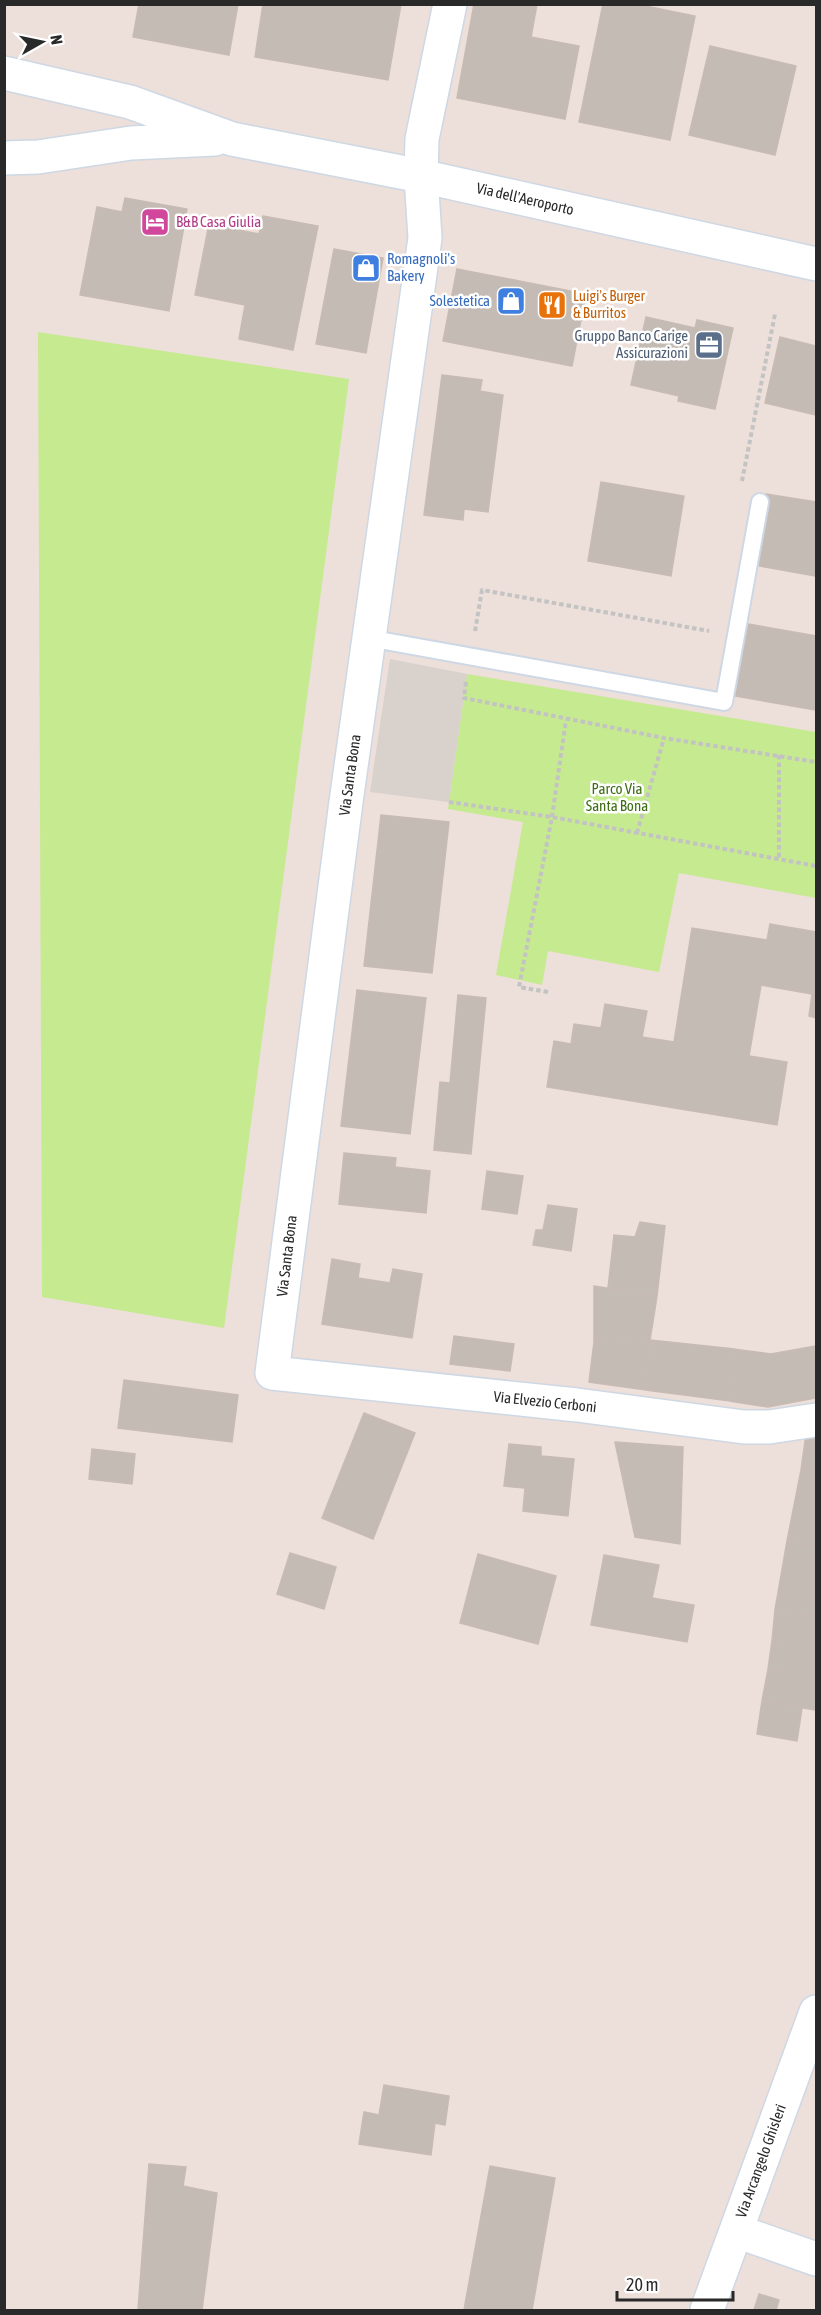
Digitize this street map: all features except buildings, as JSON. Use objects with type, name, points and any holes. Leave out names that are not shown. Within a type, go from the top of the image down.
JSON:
[{"type":"street","name":"Via Santa Bona","points":[[272,1373],[368,638],[425,238],[421,176],[422,138],[450,4]]},
{"type":"street","name":"Via dell'Aeroporto","points":[[4,73],[130,102],[232,139],[421,176],[816,264]]},
{"type":"street","name":"Via dell'Aeroporto","points":[[4,158],[38,157],[131,142],[232,139]]},
{"type":"street","name":"Via Elvezio Cerboni","points":[[272,1373],[578,1405],[744,1427],[769,1427],[816,1420]]},
{"type":"street","name":"Via Arcangelo Ghisleri","points":[[707,2310],[816,2012]]},
{"type":"street","points":[[736,2231],[816,2259]]},
{"type":"lane","points":[[368,638],[724,702],[760,502]]},
{"type":"path","points":[[740,491],[774,314]]},
{"type":"path","points":[[712,632],[482,590],[464,698],[664,738],[816,762]]},
{"type":"path","points":[[548,992],[519,987],[552,817],[566,720]]},
{"type":"path","points":[[637,833],[664,738]]},
{"type":"path","points":[[779,755],[780,860]]},
{"type":"path","points":[[449,802],[552,817],[816,866]]},
{"type":"green space","points":[[38,332],[349,379],[224,1328],[42,1297]]},
{"type":"green space","name":"Parco Via Santa Bona","points":[[467,674],[816,732],[816,898],[679,873],[659,972],[548,951],[542,985],[496,975],[523,822],[448,809]]},
{"type":"shaded area","points":[[390,659],[467,674],[449,802],[370,792]]},
{"type":"place","name":"B&B Casa Giulia","points":[[155,222]]},
{"type":"place","name":"Romagnoli's Bakery","points":[[366,268]]},
{"type":"place","name":"Solestetica","points":[[511,301]]},
{"type":"place","name":"Luigi's Burger & Burritos","points":[[552,305]]},
{"type":"place","name":"Gruppo Banco Carige Assicurazioni","points":[[709,345]]}]
